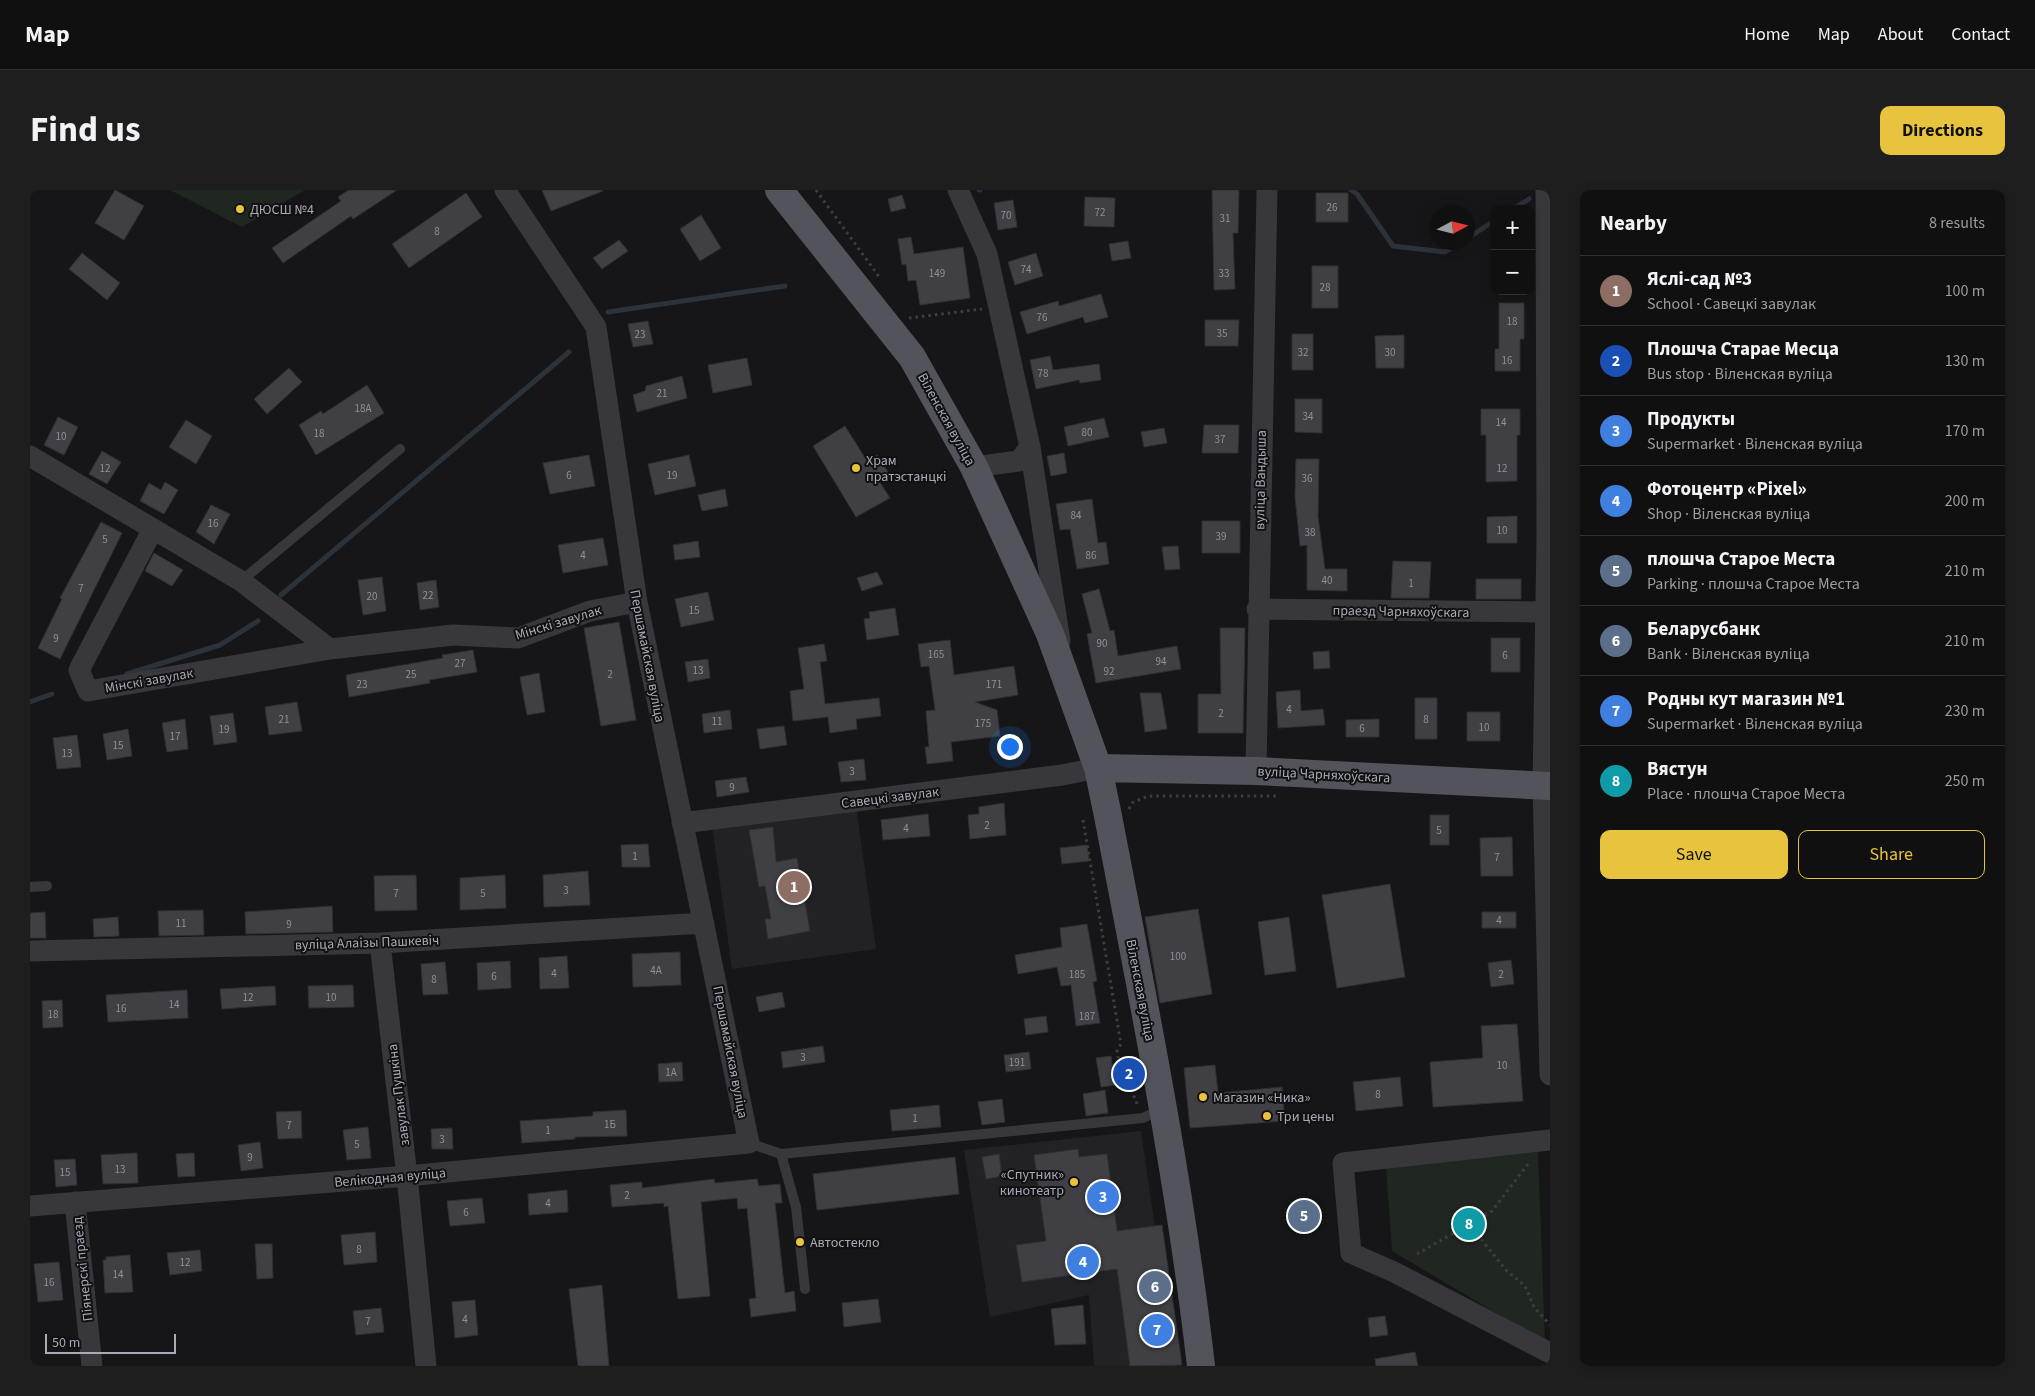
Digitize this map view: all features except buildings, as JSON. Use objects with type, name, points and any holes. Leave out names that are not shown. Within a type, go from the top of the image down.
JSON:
[{"type":"main road","name":"Віленская вуліца","points":[[779,190],[912,357],[974,468],[1050,634],[1066,678],[1098,768],[1163,1108],[1192,1289],[1201,1366]]},
{"type":"main road","name":"вуліца Чарняхоўскага","points":[[1098,768],[1256,771],[1546,786]]},
{"type":"street","name":"Першамайская вуліца","points":[[505,190],[596,327],[637,602],[749,1143]]},
{"type":"street","name":"Віленская вуліца","points":[[958,190],[987,254],[997,307],[1030,447],[1066,678]]},
{"type":"street","name":"вуліца Вандыша","points":[[1256,771],[1257,609],[1266,190]]},
{"type":"street","points":[[1546,190],[1548,546],[1544,612],[1550,1075]]},
{"type":"street","points":[[974,468],[1019,461],[1030,447]]},
{"type":"street","points":[[30,456],[241,581],[330,649]]},
{"type":"street","name":"Мінскі завулак","points":[[153,529],[79,670],[88,691],[330,649],[453,635],[518,638],[590,611],[637,602]]},
{"type":"street","name":"праезд Чарняхоўскага","points":[[1257,609],[1544,612]]},
{"type":"street","name":"Савецкі завулак","points":[[682,823],[1062,775],[1098,768]]},
{"type":"street","name":"вуліца Алаізы Пашкевіч","points":[[30,951],[380,943],[704,923]]},
{"type":"street","name":"завулак Пушкіна","points":[[380,943],[407,1176],[426,1366]]},
{"type":"street","points":[[1550,1140],[1343,1163],[1351,1253],[1394,1272],[1550,1353]]},
{"type":"street","name":"Велікодная вуліца","points":[[30,1206],[407,1176],[749,1143]]},
{"type":"street","name":"Піянерскі праезд","points":[[76,1202],[92,1366]]},
{"type":"lane","points":[[241,581],[400,449]]},
{"type":"lane","points":[[30,887],[47,886]]},
{"type":"lane","points":[[749,1143],[781,1154],[1142,1118],[1163,1108]]},
{"type":"lane","points":[[781,1154],[796,1207],[805,1290]]},
{"type":"path","points":[[816,190],[886,286]]},
{"type":"path","points":[[904,310],[909,318],[997,307]]},
{"type":"path","points":[[1126,814],[1132,804],[1148,796],[1280,796]]},
{"type":"path","points":[[1418,1254],[1492,1211],[1528,1164]]},
{"type":"path","points":[[1469,1224],[1506,1270],[1525,1286],[1534,1307],[1550,1325]]},
{"type":"shaded area","name":"ДЮСШ №4","points":[[170,190],[305,190],[242,227]]},
{"type":"shaded area","points":[[856,806],[876,949],[732,969],[712,826]]},
{"type":"shaded area","points":[[1141,1131],[1175,1366],[1094,1366],[1089,1295],[990,1317],[964,1150]]},
{"type":"shaded area","points":[[1538,1152],[1545,1342],[1392,1251],[1386,1167]]},
{"type":"waterway","points":[[1351,190],[1357,194],[1393,246],[1445,252],[1448,250]]},
{"type":"waterway","points":[[1519,205],[1529,199]]},
{"type":"waterway","points":[[1475,233],[1490,224]]},
{"type":"waterway","points":[[608,312],[785,286]]},
{"type":"waterway","points":[[281,595],[569,352]]},
{"type":"waterway","points":[[127,674],[220,645],[258,621]]},
{"type":"waterway","points":[[30,702],[52,694]]},
{"type":"place","name":"ДЮСШ №4","points":[[240,209]]},
{"type":"place","name":"Храм пратэстанцкі","points":[[856,468]]},
{"type":"place","name":"Яслі-сад №3","points":[[794,887]]},
{"type":"place","name":"Плошча Старае Месца","points":[[1129,1074]]},
{"type":"place","name":"Магазин «Ника»","points":[[1203,1097]]},
{"type":"place","name":"Три цены","points":[[1267,1116]]},
{"type":"place","name":"«Спутник» кинотеатр","points":[[1074,1182]]},
{"type":"place","name":"Продукты","points":[[1103,1197]]},
{"type":"place","name":"плошча Старое Места","points":[[1304,1216]]},
{"type":"place","name":"Вястун","points":[[1469,1224]]},
{"type":"place","name":"Автостекло","points":[[800,1242]]},
{"type":"place","name":"Фотоцентр «Pixel»","points":[[1083,1262]]},
{"type":"place","name":"Беларусбанк","points":[[1155,1287]]},
{"type":"place","name":"Родны кут магазин №1","points":[[1157,1330]]}]
